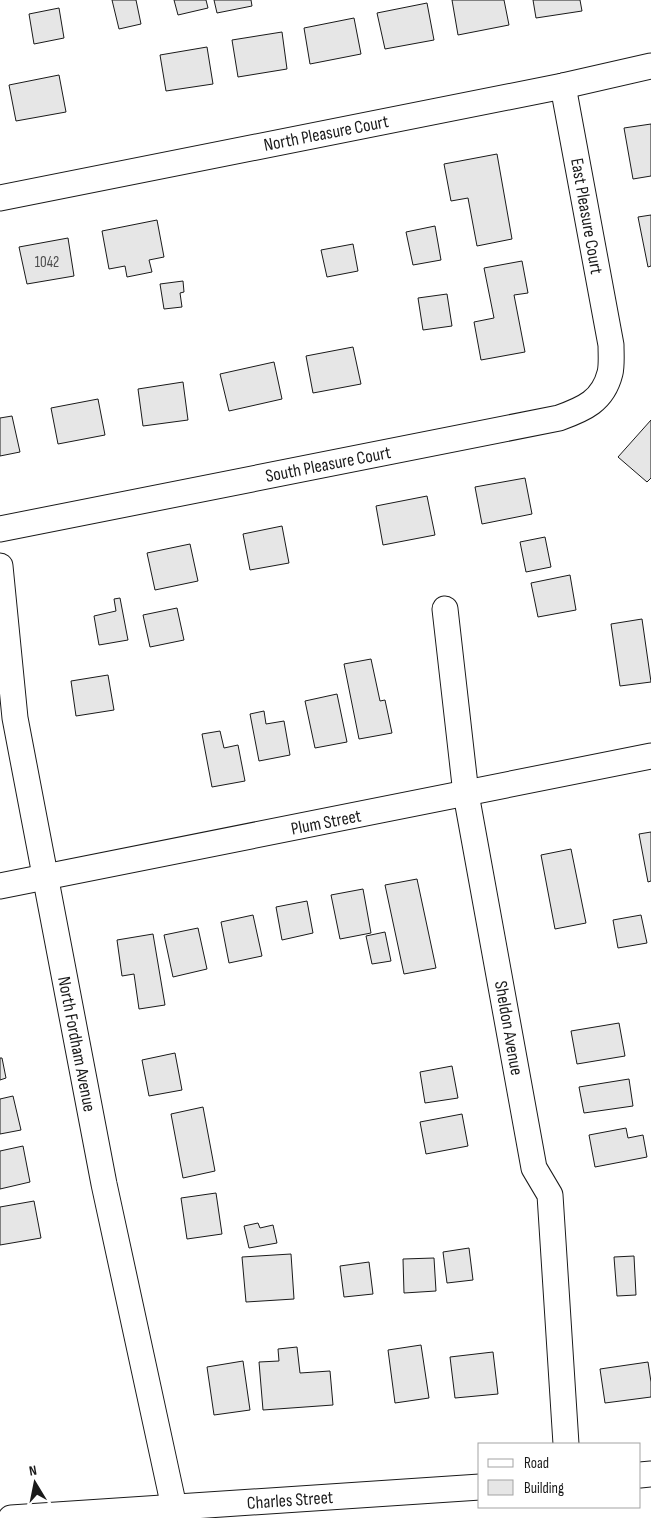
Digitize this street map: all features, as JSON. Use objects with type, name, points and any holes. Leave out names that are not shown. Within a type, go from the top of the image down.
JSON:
[{"type":"street","name":"North Pleasure Court","points":[[0,198],[563,86],[651,66]]},
{"type":"street","name":"East Pleasure Court","points":[[563,86],[611,346]]},
{"type":"street","name":"South Pleasure Court","points":[[0,529],[559,418],[584,409],[603,392],[610,372],[611,346]]},
{"type":"street","name":"North Fordham Avenue","points":[[0,566],[15,718],[44,877],[104,1184],[174,1513]]},
{"type":"street","name":"Sheldon Avenue","points":[[445,609],[466,794],[534,1168],[550,1195],[566,1443]]},
{"type":"street","name":"Plum Street","points":[[0,886],[651,756]]},
{"type":"street","name":"Charles Street","points":[[11,1518],[174,1513],[478,1487]]},
{"type":"building","points":[[112,0],[136,0],[141,24],[119,29]]},
{"type":"building","points":[[174,0],[206,0],[208,8],[178,15]]},
{"type":"building","points":[[214,0],[251,0],[252,6],[217,13]]},
{"type":"building","points":[[452,0],[504,0],[509,25],[458,35]]},
{"type":"building","points":[[533,0],[580,0],[582,11],[536,18]]},
{"type":"building","points":[[427,3],[434,40],[385,49],[377,13]]},
{"type":"building","points":[[59,8],[64,38],[34,44],[29,14]]},
{"type":"building","points":[[354,18],[361,54],[310,64],[304,28]]},
{"type":"building","points":[[282,32],[287,69],[238,77],[232,40]]},
{"type":"building","points":[[207,47],[213,84],[166,91],[160,55]]},
{"type":"building","points":[[59,75],[66,112],[16,121],[9,85]]},
{"type":"building","points":[[651,124],[651,176],[633,179],[624,128]]},
{"type":"building","points":[[497,154],[512,239],[477,246],[468,198],[451,201],[444,164]]},
{"type":"building","points":[[651,215],[651,266],[648,267],[638,217]]},
{"type":"building","points":[[157,220],[164,257],[149,260],[152,272],[127,277],[125,266],[109,269],[102,231]]},
{"type":"building","points":[[435,226],[441,260],[413,265],[406,232]]},
{"type":"building","points":[[68,238],[74,276],[27,284],[19,247]]},
{"type":"building","points":[[353,244],[358,271],[327,277],[321,250]]},
{"type":"building","points":[[522,261],[528,293],[514,295],[525,352],[481,360],[474,322],[494,318],[484,268]]},
{"type":"building","points":[[183,281],[184,292],[180,293],[182,307],[164,309],[160,284]]},
{"type":"building","points":[[447,294],[452,326],[423,330],[418,298]]},
{"type":"building","points":[[353,347],[361,384],[313,393],[306,356]]},
{"type":"building","points":[[274,362],[282,399],[229,411],[220,374]]},
{"type":"building","points":[[183,382],[188,420],[143,426],[138,389]]},
{"type":"building","points":[[98,399],[105,435],[58,444],[51,408]]},
{"type":"building","points":[[12,416],[20,452],[0,456],[0,418]]},
{"type":"building","points":[[651,420],[651,478],[647,482],[618,457]]},
{"type":"building","points":[[525,478],[532,514],[482,524],[475,487]]},
{"type":"building","points":[[427,496],[435,535],[383,545],[376,506]]},
{"type":"building","points":[[282,526],[289,563],[250,570],[243,534]]},
{"type":"building","points":[[545,537],[551,567],[526,572],[520,542]]},
{"type":"building","points":[[190,544],[198,581],[155,590],[147,553]]},
{"type":"building","points":[[570,575],[576,610],[538,617],[531,583]]},
{"type":"building","points":[[120,598],[128,640],[99,645],[94,616],[116,611],[114,599]]},
{"type":"building","points":[[177,608],[184,640],[150,647],[143,615]]},
{"type":"building","points":[[642,619],[651,682],[620,686],[611,624]]},
{"type":"building","points":[[371,659],[380,701],[385,700],[392,733],[359,739],[344,664]]},
{"type":"building","points":[[108,675],[114,710],[76,716],[71,681]]},
{"type":"building","points":[[337,694],[347,742],[315,748],[305,701]]},
{"type":"building","points":[[264,711],[266,724],[284,721],[290,755],[259,761],[250,714]]},
{"type":"building","points":[[220,731],[224,748],[238,745],[245,781],[212,787],[202,734]]},
{"type":"building","points":[[651,832],[651,881],[648,882],[639,834]]},
{"type":"building","points":[[571,849],[586,923],[555,929],[541,855]]},
{"type":"building","points":[[417,879],[436,968],[404,974],[385,885]]},
{"type":"building","points":[[363,889],[371,933],[340,939],[331,895]]},
{"type":"building","points":[[307,901],[313,933],[282,940],[276,907]]},
{"type":"building","points":[[253,915],[262,956],[229,963],[221,922]]},
{"type":"building","points":[[641,915],[647,943],[618,948],[613,920]]},
{"type":"building","points":[[198,928],[207,969],[173,977],[164,935]]},
{"type":"building","points":[[385,932],[391,961],[372,964],[366,936]]},
{"type":"building","points":[[153,934],[165,1005],[139,1009],[134,974],[122,976],[117,940]]},
{"type":"building","points":[[619,1023],[625,1056],[577,1064],[571,1031]]},
{"type":"building","points":[[175,1053],[182,1090],[149,1096],[142,1060]]},
{"type":"building","points":[[0,1058],[2,1058],[6,1078],[0,1080]]},
{"type":"building","points":[[452,1066],[458,1098],[425,1103],[420,1072]]},
{"type":"building","points":[[629,1079],[633,1106],[584,1113],[579,1087]]},
{"type":"building","points":[[13,1096],[21,1130],[0,1134],[0,1099]]},
{"type":"building","points":[[203,1107],[215,1171],[183,1178],[171,1114]]},
{"type":"building","points":[[462,1114],[468,1146],[426,1154],[420,1122]]},
{"type":"building","points":[[626,1128],[628,1138],[643,1135],[647,1157],[595,1167],[589,1135]]},
{"type":"building","points":[[23,1146],[30,1182],[0,1189],[0,1151]]},
{"type":"building","points":[[216,1193],[222,1234],[187,1239],[181,1198]]},
{"type":"building","points":[[34,1201],[41,1238],[0,1245],[0,1207]]},
{"type":"building","points":[[258,1223],[260,1228],[273,1225],[277,1243],[249,1248],[244,1226]]},
{"type":"building","points":[[469,1248],[473,1280],[447,1283],[443,1252]]},
{"type":"building","points":[[291,1254],[294,1299],[246,1302],[242,1257]]},
{"type":"building","points":[[634,1256],[636,1295],[617,1296],[614,1257]]},
{"type":"building","points":[[434,1258],[436,1291],[404,1293],[403,1259]]},
{"type":"building","points":[[369,1262],[373,1294],[344,1297],[340,1266]]},
{"type":"building","points":[[421,1345],[429,1398],[395,1403],[388,1350]]},
{"type":"building","points":[[297,1347],[300,1373],[330,1371],[333,1405],[263,1410],[259,1362],[279,1361],[278,1349]]},
{"type":"building","points":[[493,1352],[498,1394],[455,1398],[450,1357]]},
{"type":"building","points":[[243,1361],[250,1410],[214,1415],[207,1367]]},
{"type":"building","points":[[648,1362],[651,1397],[605,1403],[600,1369]]}]
